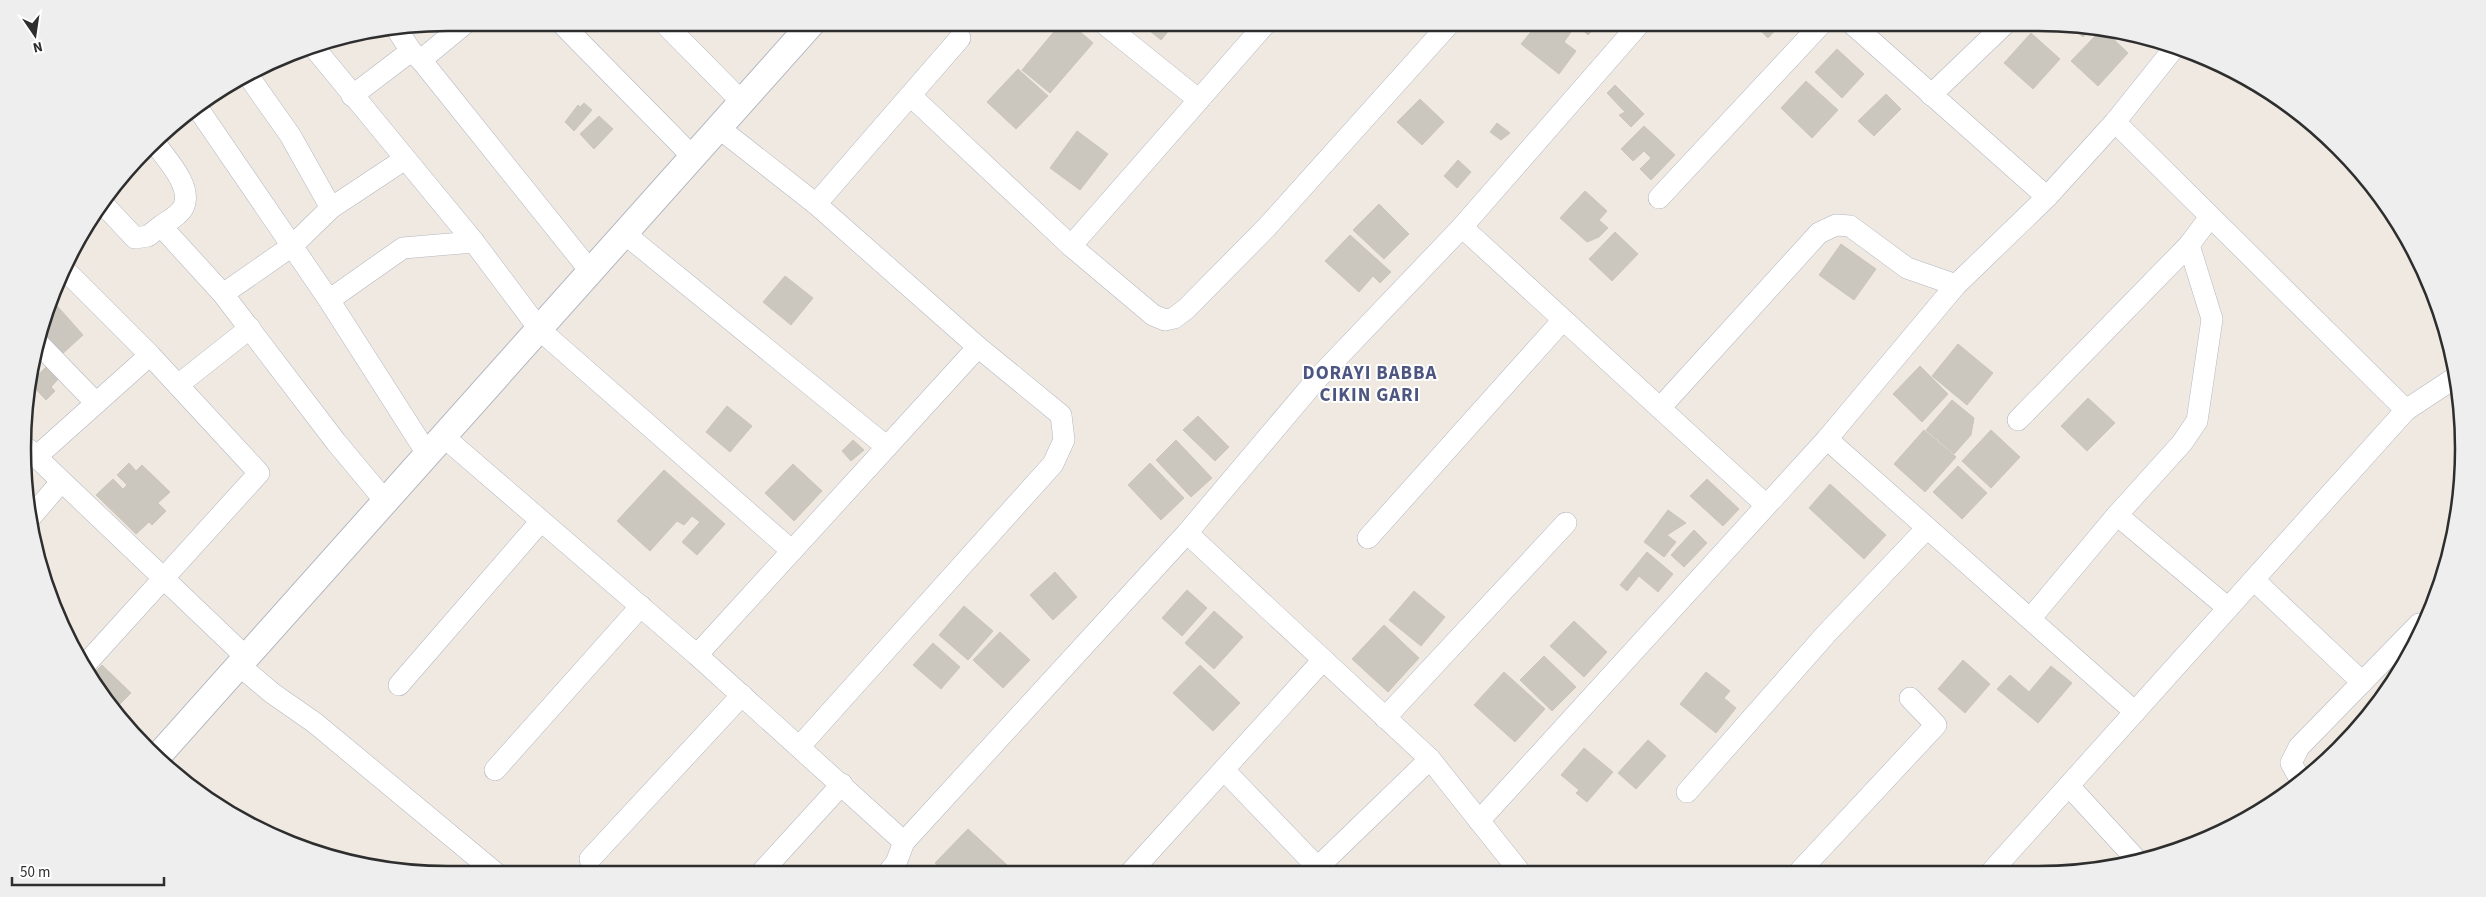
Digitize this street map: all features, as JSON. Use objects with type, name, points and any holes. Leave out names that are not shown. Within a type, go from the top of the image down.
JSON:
[{"type":"street","points":[[352,96],[454,31]]},
{"type":"street","points":[[569,31],[693,157]]},
{"type":"street","points":[[672,31],[742,102]]},
{"type":"street","points":[[162,752],[805,31]]},
{"type":"street","points":[[1113,31],[1199,100]]},
{"type":"street","points":[[1071,246],[1259,31]]},
{"type":"street","points":[[911,96],[1071,246],[1153,315],[1165,320],[1174,318],[1186,309],[1266,227],[1443,31]]},
{"type":"street","points":[[898,866],[904,842],[1187,533],[1317,379],[1462,227],[1633,31]]},
{"type":"street","points":[[1659,198],[1691,160],[1814,31]]},
{"type":"street","points":[[1860,31],[2046,197]]},
{"type":"street","points":[[1931,95],[1998,31]]},
{"type":"street","points":[[400,34],[591,272]]},
{"type":"street","points":[[816,204],[960,38]]},
{"type":"street","points":[[317,52],[474,242],[540,330],[792,551]]},
{"type":"street","points":[[1478,821],[1827,439],[1956,285],[2046,197],[2115,122],[2171,53]]},
{"type":"street","points":[[252,81],[290,135],[331,208]]},
{"type":"street","points":[[201,113],[329,300],[436,446],[542,521],[800,746],[904,842]]},
{"type":"street","points":[[2115,122],[2406,410]]},
{"type":"street","points":[[719,128],[816,204],[978,348],[1061,416],[1064,440],[1053,464],[800,746]]},
{"type":"street","points":[[107,209],[135,238],[148,236],[178,214],[184,205],[185,194],[183,186],[158,148]]},
{"type":"street","points":[[224,294],[292,246],[331,208],[405,159]]},
{"type":"street","points":[[2018,420],[2189,245],[2210,217]]},
{"type":"street","points":[[1660,408],[1819,233],[1836,225],[1850,226],[1907,268],[1956,285]]},
{"type":"street","points":[[161,226],[224,294],[336,442],[386,502]]},
{"type":"street","points":[[1462,227],[1766,505]]},
{"type":"street","points":[[625,234],[887,447]]},
{"type":"street","points":[[329,300],[403,248],[474,242]]},
{"type":"street","points":[[2030,619],[2182,443],[2197,421],[2212,319],[2189,245]]},
{"type":"street","points":[[69,274],[178,384],[258,472],[89,660]]},
{"type":"street","points":[[1368,538],[1563,320]]},
{"type":"street","points":[[178,384],[250,328]]},
{"type":"street","points":[[43,348],[96,403]]},
{"type":"street","points":[[697,655],[978,348]]},
{"type":"street","points":[[150,355],[96,403],[32,453],[163,577],[272,693],[315,723],[487,866]]},
{"type":"street","points":[[1997,866],[2406,410],[2449,382]]},
{"type":"street","points":[[1827,439],[2135,712]]},
{"type":"street","points":[[36,511],[61,482]]},
{"type":"street","points":[[2118,515],[2228,608]]},
{"type":"street","points":[[399,685],[542,521]]},
{"type":"street","points":[[1386,718],[1566,523]]},
{"type":"street","points":[[1687,792],[1827,633],[1927,528]]},
{"type":"street","points":[[1187,533],[1430,759],[1515,866]]},
{"type":"street","points":[[2254,580],[2362,682]]},
{"type":"street","points":[[495,770],[641,606]]},
{"type":"street","points":[[2298,775],[2291,763],[2299,747],[2413,630]]},
{"type":"street","points":[[1136,866],[1323,660]]},
{"type":"street","points":[[590,859],[742,695]]},
{"type":"street","points":[[1806,866],[1936,725],[1910,698]]},
{"type":"street","points":[[1322,866],[1430,759]]},
{"type":"street","points":[[1224,770],[1312,866]]},
{"type":"street","points":[[767,866],[842,784]]},
{"type":"street","points":[[2069,786],[2132,855]]},
{"type":"building","points":[[1054,31],[1079,31],[1093,43],[1050,93],[1022,70]]},
{"type":"building","points":[[1150,31],[1168,31],[1161,40]]},
{"type":"building","points":[[1532,31],[1570,31],[1571,32],[1564,42],[1576,51],[1559,74],[1521,44]]},
{"type":"building","points":[[1584,31],[1592,31],[1588,35]]},
{"type":"building","points":[[1761,31],[1775,31],[1768,38]]},
{"type":"building","points":[[2031,33],[2060,59],[2033,89],[2004,63]]},
{"type":"building","points":[[2096,36],[2112,38],[2128,53],[2098,86],[2071,61]]},
{"type":"building","points":[[1837,49],[1864,74],[1842,98],[1815,72]]},
{"type":"building","points":[[1018,69],[1048,96],[1016,129],[987,102]]},
{"type":"building","points":[[1806,81],[1838,110],[1812,138],[1781,108]]},
{"type":"building","points":[[1615,85],[1644,114],[1631,127],[1619,115],[1625,112],[1607,93]]},
{"type":"building","points":[[1886,94],[1901,109],[1874,136],[1858,121]]},
{"type":"building","points":[[1420,99],[1444,122],[1422,145],[1397,122]]},
{"type":"building","points":[[584,103],[592,110],[574,131],[565,122],[578,105],[580,107]]},
{"type":"building","points":[[599,116],[613,129],[594,149],[580,134]]},
{"type":"building","points":[[1497,123],[1510,133],[1501,140],[1490,132]]},
{"type":"building","points":[[1644,126],[1675,155],[1651,180],[1640,169],[1651,158],[1644,151],[1633,161],[1621,149]]},
{"type":"building","points":[[1077,131],[1108,154],[1080,190],[1050,168]]},
{"type":"building","points":[[1458,160],[1471,172],[1457,188],[1444,176]]},
{"type":"building","points":[[1585,191],[1607,211],[1599,220],[1608,228],[1599,237],[1587,242],[1560,218]]},
{"type":"building","points":[[1379,204],[1409,234],[1384,259],[1353,230]]},
{"type":"building","points":[[1615,232],[1638,254],[1612,281],[1589,259]]},
{"type":"building","points":[[1350,235],[1391,272],[1380,283],[1373,276],[1359,292],[1325,261]]},
{"type":"building","points":[[1841,244],[1876,269],[1854,300],[1819,275]]},
{"type":"building","points":[[785,276],[813,298],[791,325],[763,302]]},
{"type":"building","points":[[57,305],[83,335],[60,356],[45,339]]},
{"type":"building","points":[[1958,344],[1993,373],[1967,405],[1932,376]]},
{"type":"building","points":[[47,366],[59,378],[51,387],[55,391],[46,400],[36,389],[38,375]]},
{"type":"building","points":[[1920,366],[1948,394],[1922,422],[1893,394]]},
{"type":"building","points":[[2088,398],[2115,423],[2087,451],[2061,426]]},
{"type":"building","points":[[1952,400],[1974,418],[1971,435],[1954,454],[1926,430]]},
{"type":"building","points":[[727,406],[752,426],[730,452],[706,432]]},
{"type":"building","points":[[1198,416],[1229,447],[1215,461],[1183,430]]},
{"type":"building","points":[[1924,430],[1956,457],[1925,492],[1894,464]]},
{"type":"building","points":[[1991,430],[2020,457],[1991,488],[1962,461]]},
{"type":"building","points":[[853,440],[864,450],[851,461],[842,451]]},
{"type":"building","points":[[1176,440],[1212,478],[1191,497],[1156,460]]},
{"type":"building","points":[[129,463],[136,471],[142,465],[170,492],[158,503],[166,511],[152,525],[149,522],[136,534],[96,495],[113,479],[123,489],[127,485],[117,475]]},
{"type":"building","points":[[1150,463],[1184,498],[1161,520],[1128,485]]},
{"type":"building","points":[[793,464],[822,491],[794,521],[765,493]]},
{"type":"building","points":[[1958,466],[1987,493],[1962,519],[1933,492]]},
{"type":"building","points":[[664,470],[725,524],[697,555],[682,542],[700,522],[692,516],[684,525],[677,521],[650,551],[617,521]]},
{"type":"building","points":[[1707,479],[1739,509],[1723,526],[1690,496]]},
{"type":"building","points":[[1830,484],[1886,535],[1864,559],[1809,508]]},
{"type":"building","points":[[1668,510],[1686,523],[1667,535],[1676,542],[1664,557],[1644,542]]},
{"type":"building","points":[[1694,530],[1707,543],[1684,567],[1671,555]]},
{"type":"building","points":[[1647,552],[1673,574],[1658,592],[1639,576],[1627,591],[1620,585]]},
{"type":"building","points":[[1055,572],[1077,597],[1053,620],[1030,595]]},
{"type":"building","points":[[1187,590],[1207,608],[1182,636],[1162,618]]},
{"type":"building","points":[[1414,591],[1445,617],[1421,646],[1389,620]]},
{"type":"building","points":[[964,606],[993,631],[968,660],[939,635]]},
{"type":"building","points":[[1214,611],[1243,637],[1214,669],[1185,643]]},
{"type":"building","points":[[1574,621],[1607,652],[1584,677],[1550,646]]},
{"type":"building","points":[[1384,625],[1419,658],[1388,692],[1352,659]]},
{"type":"building","points":[[1000,632],[1030,660],[1003,688],[973,660]]},
{"type":"building","points":[[933,643],[960,667],[941,689],[913,665]]},
{"type":"building","points":[[1544,656],[1576,687],[1552,711],[1520,680]]},
{"type":"building","points":[[1963,660],[1990,684],[1965,713],[1938,689]]},
{"type":"building","points":[[102,665],[131,693],[119,705],[96,671]]},
{"type":"building","points":[[1200,665],[1240,703],[1213,731],[1173,693]]},
{"type":"building","points":[[2051,666],[2072,683],[2038,723],[1997,689],[2010,675],[2029,692]]},
{"type":"building","points":[[1504,672],[1545,709],[1515,742],[1474,705]]},
{"type":"building","points":[[1706,672],[1730,691],[1724,698],[1736,708],[1716,733],[1680,704]]},
{"type":"building","points":[[1648,740],[1666,756],[1636,789],[1618,773]]},
{"type":"building","points":[[1584,748],[1613,772],[1587,802],[1576,793],[1579,790],[1561,775]]},
{"type":"building","points":[[968,829],[1007,865],[938,866],[935,863]]},
{"type":"district","name":"DORAYI BABBA CIKIN GARI","points":[[1370,384]]}]
